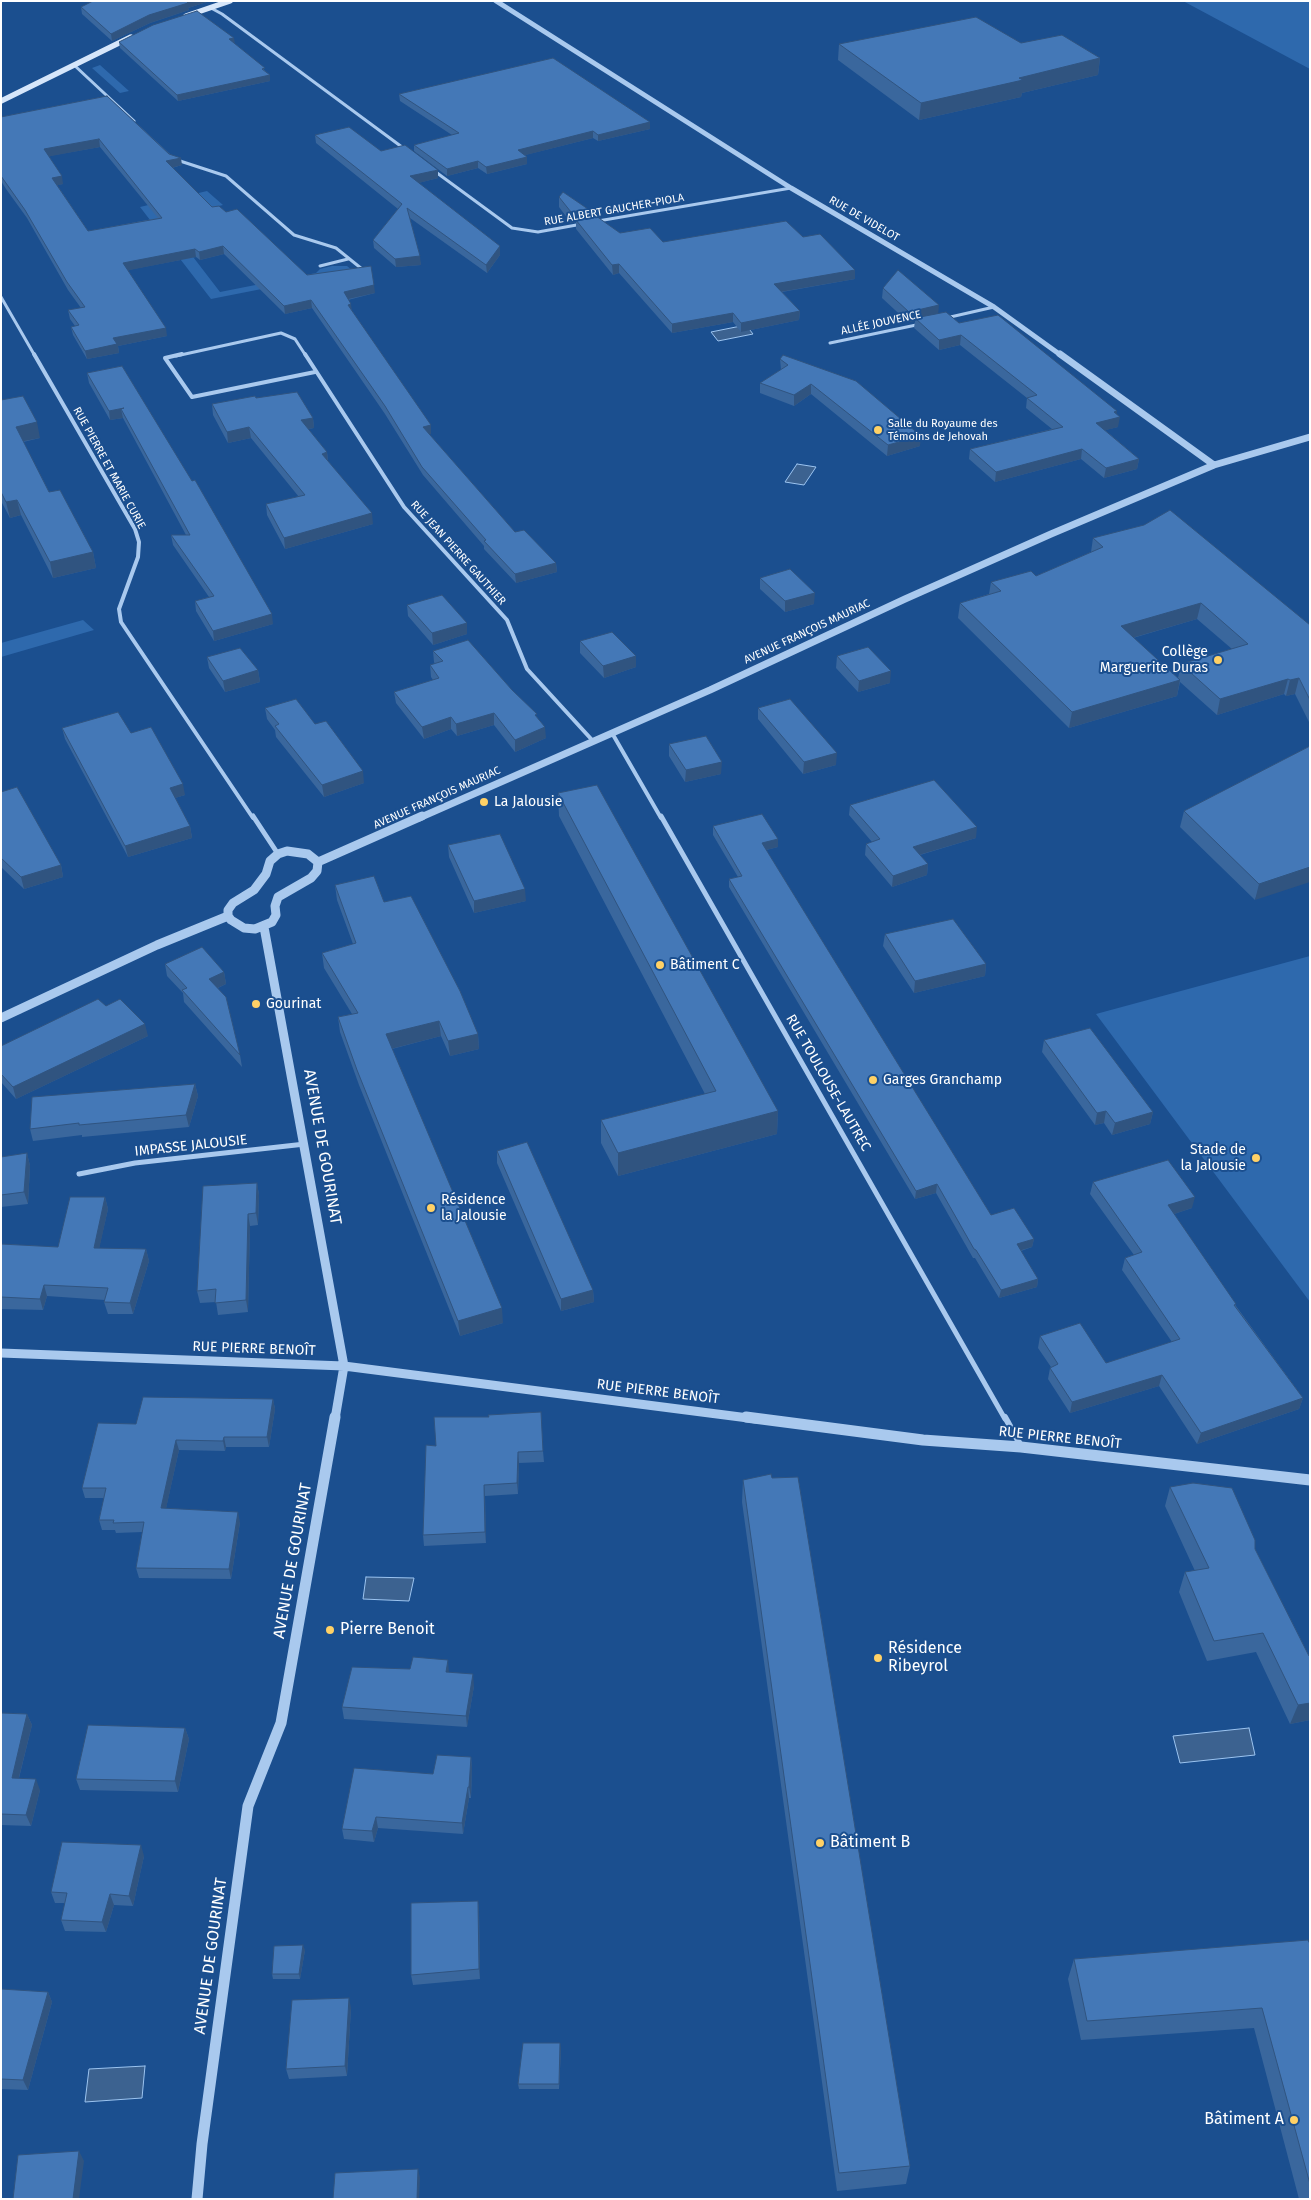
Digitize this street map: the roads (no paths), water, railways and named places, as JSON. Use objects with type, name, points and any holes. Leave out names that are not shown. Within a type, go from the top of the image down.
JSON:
[{"type":"main road","points":[[177,19],[230,1]]},
{"type":"main road","points":[[1,100],[136,35]]},
{"type":"street","name":"RUE DE VIDELOT","points":[[496,1],[791,188],[994,307],[1214,465]]},
{"type":"street","points":[[211,8],[222,14],[410,152]]},
{"type":"street","points":[[74,65],[138,125]]},
{"type":"street","points":[[173,159],[226,176],[294,235],[336,248],[362,269]]},
{"type":"street","name":"RUE ALBERT GAUCHER-PIOLA","points":[[426,164],[512,228],[538,232],[585,224]]},
{"type":"street","name":"RUE ALBERT GAUCHER-PIOLA","points":[[594,222],[791,188]]},
{"type":"street","points":[[320,266],[348,259]]},
{"type":"street","name":"RUE PIERRE ET MARIE CURIE","points":[[1,297],[134,529],[139,542],[138,557],[120,609],[121,622],[278,854]]},
{"type":"street","points":[[945,318],[994,307]]},
{"type":"street","name":"ALLÉE JOUVENCE","points":[[830,343],[926,323]]},
{"type":"street","name":"RUE JEAN PIERRE GAUTHIER","points":[[316,372],[192,397],[165,358],[281,333],[295,338],[404,507],[507,620],[527,669],[592,741]]},
{"type":"street","name":"AVENUE FRANÇOIS MAURIAC","points":[[318,862],[432,814],[612,732],[710,690],[1010,552],[1214,465],[1310,437]]},
{"type":"street","name":"RUE TOULOUSE-LAUTREC","points":[[612,732],[744,959],[1021,1447]]},
{"type":"street","points":[[297,851],[308,854],[318,862],[317,871],[311,878],[278,897],[275,906],[276,915],[272,922],[264,927],[255,929],[244,928],[228,916],[228,910],[233,903],[254,890],[269,868],[270,861],[278,854],[297,851]]},
{"type":"street","points":[[1,1018],[158,944],[228,916]]},
{"type":"street","name":"AVENUE DE GOURINAT","points":[[197,2199],[202,2144],[248,1806],[281,1722],[344,1366],[264,927]]},
{"type":"street","name":"IMPASSE JALOUSIE","points":[[79,1174],[135,1163],[305,1144]]},
{"type":"street","name":"RUE PIERRE BENOÎT","points":[[1,1353],[344,1366],[923,1440],[1021,1447],[1310,1480]]},
{"type":"place","name":"Salle du Royaume des Témoins de Jehovah","points":[[878,430]]},
{"type":"place","name":"Collège Marguerite Duras","points":[[1218,660]]},
{"type":"place","name":"La Jalousie","points":[[484,802]]},
{"type":"place","name":"Bâtiment C","points":[[660,965]]},
{"type":"place","name":"Gourinat","points":[[256,1004]]},
{"type":"place","name":"Garges Granchamp","points":[[873,1080]]},
{"type":"place","name":"Stade de la Jalousie","points":[[1256,1158]]},
{"type":"place","name":"Résidence la Jalousie","points":[[431,1208]]},
{"type":"place","name":"Pierre Benoit","points":[[330,1630]]},
{"type":"place","name":"Résidence Ribeyrol","points":[[878,1658]]},
{"type":"place","name":"Bâtiment B","points":[[820,1843]]},
{"type":"place","name":"Bâtiment A","points":[[1294,2120]]}]
